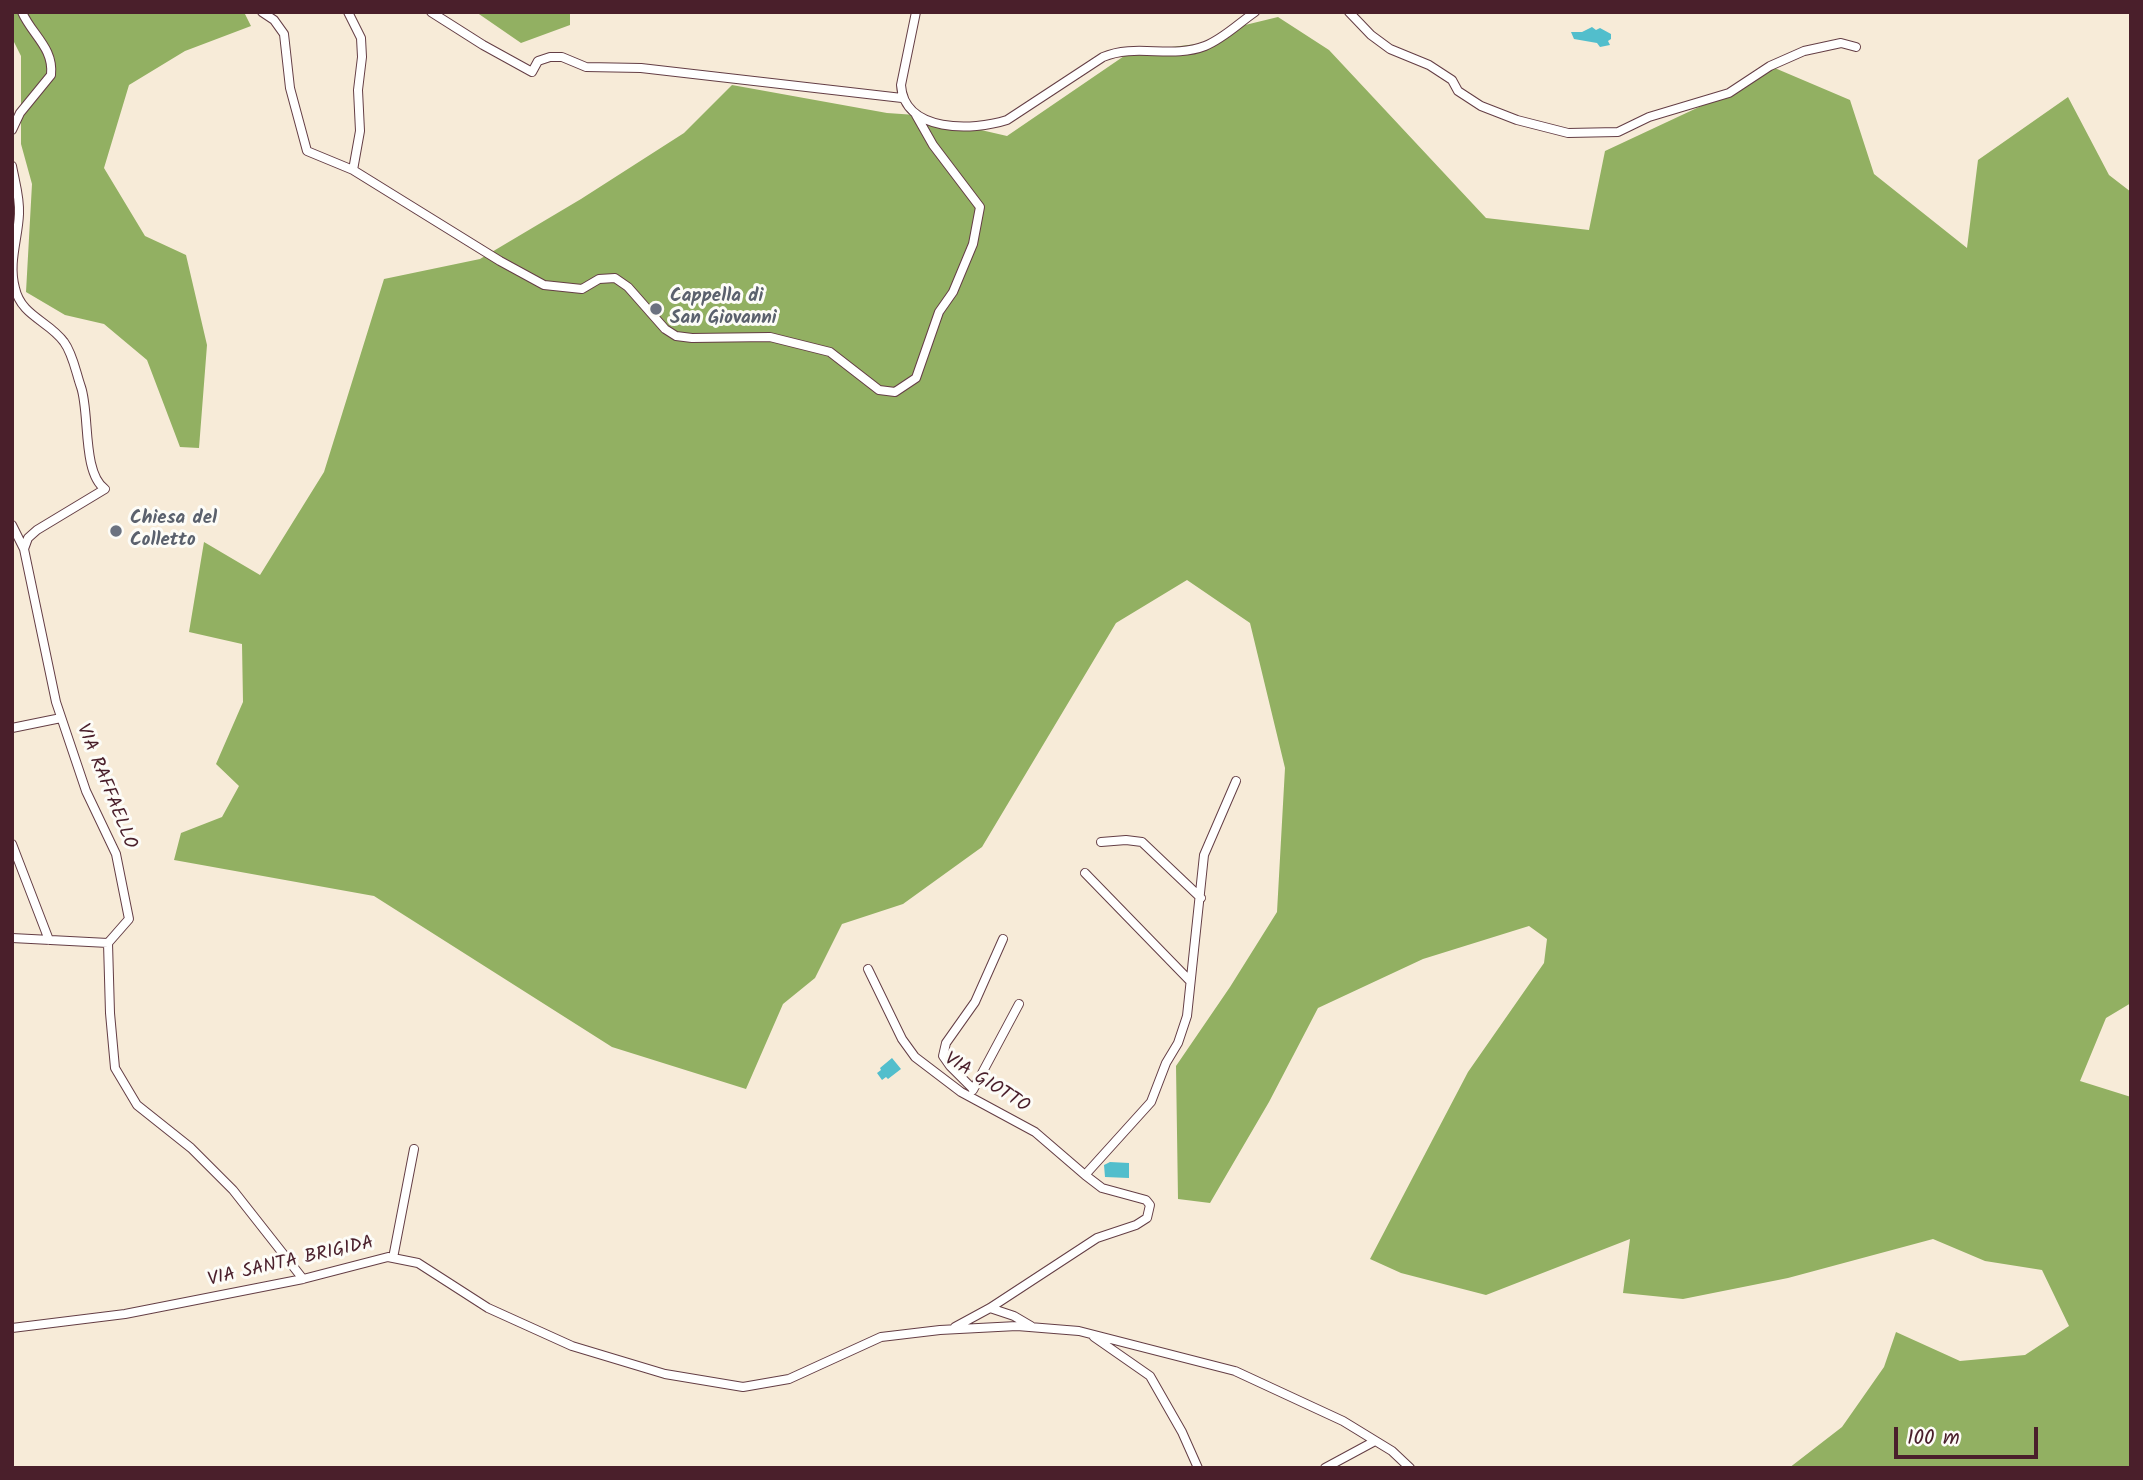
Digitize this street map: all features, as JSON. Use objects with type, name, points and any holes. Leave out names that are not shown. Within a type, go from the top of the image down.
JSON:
[{"type":"street","points":[[12,130],[20,113],[51,75],[46,48],[22,12]]},
{"type":"street","points":[[262,12],[274,20],[284,34],[290,89],[306,151],[353,170],[500,261],[544,285],[582,289],[599,279],[615,278],[628,286],[665,329],[676,336],[770,337],[830,352],[879,390],[895,392],[916,378],[939,312],[953,292],[973,244],[980,218],[980,207],[950,169],[902,97],[901,85],[916,12]]},
{"type":"street","points":[[348,12],[361,38],[362,57],[358,90],[360,131],[353,170]]},
{"type":"street","points":[[431,12],[483,46],[532,72],[538,61],[562,57],[586,67],[641,68],[902,97]]},
{"type":"street","points":[[916,115],[962,128],[991,125],[1007,120],[1110,54],[1126,50],[1164,51],[1204,47],[1255,12]]},
{"type":"street","points":[[1349,12],[1380,42],[1409,58],[1429,65],[1452,80],[1458,91],[1481,106],[1517,120],[1568,133],[1618,132],[1649,117],[1729,93],[1770,66],[1804,51],[1841,43],[1856,47]]},
{"type":"street","points":[[12,166],[19,202],[13,258],[15,290],[20,302],[32,316],[66,344],[83,392],[92,462],[100,485],[105,489],[37,530],[28,538],[24,549]]},
{"type":"street","name":"VIA RAFFAELLO","points":[[12,525],[24,549],[61,718],[86,791],[116,853],[129,919],[108,943]]},
{"type":"street","points":[[12,729],[61,718]]},
{"type":"street","points":[[1085,1175],[1151,1102],[1166,1063],[1178,1044],[1187,1016],[1204,855],[1236,781]]},
{"type":"street","points":[[1101,842],[1142,842],[1201,898]]},
{"type":"street","points":[[12,844],[50,940]]},
{"type":"street","points":[[1085,873],[1190,981]]},
{"type":"street","points":[[12,938],[108,943],[110,1013],[116,1068],[137,1105],[191,1148],[233,1190],[303,1279]]},
{"type":"street","points":[[975,1100],[972,1088],[943,1056],[946,1043],[975,1002],[1003,939]]},
{"type":"street","name":"VIA GIOTTO","points":[[868,969],[902,1039],[915,1057],[961,1092],[1035,1132],[1102,1188],[1146,1200],[1150,1205],[1147,1218],[1136,1225],[1097,1238],[990,1308]]},
{"type":"street","points":[[972,1088],[1019,1004]]},
{"type":"street","points":[[394,1258],[414,1149]]},
{"type":"street","name":"VIA SANTA BRIGIDA","points":[[12,1328],[125,1314],[303,1279],[387,1257],[418,1263],[488,1308],[572,1346],[665,1374],[743,1388],[789,1379],[881,1337],[952,1329],[1017,1326],[1087,1333],[1235,1371],[1343,1421],[1392,1451],[1410,1468]]},
{"type":"street","points":[[952,1329],[990,1308],[1014,1315],[1033,1327]]},
{"type":"street","name":"VIA SANTA BRIGIDA","points":[[1087,1333],[1150,1376],[1182,1432],[1198,1468]]},
{"type":"street","points":[[1325,1468],[1375,1441]]},
{"type":"green space","points":[[12,12],[244,12],[251,26],[185,51],[129,85],[104,168],[145,236],[186,255],[207,345],[199,448],[180,447],[147,360],[104,324],[65,315],[26,292],[32,184],[21,144],[21,56],[12,38]]},
{"type":"green space","points":[[476,12],[570,12],[570,25],[521,43]]},
{"type":"green space","points":[[1278,17],[1329,50],[1486,218],[1589,230],[1605,151],[1729,93],[1770,66],[1850,100],[1874,174],[1967,248],[1978,160],[2068,97],[2109,175],[2131,192],[2131,1003],[2106,1018],[2080,1081],[2131,1097],[2131,1468],[1789,1468],[1842,1427],[1884,1367],[1896,1332],[1960,1361],[2025,1355],[2069,1326],[2042,1270],[1985,1261],[1933,1239],[1788,1278],[1683,1299],[1623,1293],[1630,1239],[1486,1295],[1401,1273],[1370,1259],[1468,1072],[1544,963],[1547,939],[1529,926],[1423,959],[1318,1008],[1269,1102],[1210,1203],[1178,1199],[1176,1066],[1277,912],[1285,768],[1250,623],[1187,580],[1116,623],[982,847],[903,904],[842,924],[815,978],[783,1004],[746,1089],[612,1047],[374,896],[174,860],[181,833],[222,817],[239,786],[216,764],[243,702],[242,644],[189,632],[204,542],[260,575],[324,472],[384,279],[480,259],[684,133],[732,85],[887,113],[916,115],[1007,136],[1130,52],[1205,43],[1241,26]]},
{"type":"water","points":[[1592,27],[1611,34],[1608,41],[1610,45],[1600,47],[1597,43],[1574,39],[1571,32],[1582,32]]},
{"type":"water","points":[[892,1058],[901,1069],[888,1079],[886,1077],[882,1080],[877,1073]]},
{"type":"water","points":[[1110,1162],[1129,1163],[1129,1178],[1105,1177],[1104,1165]]},
{"type":"place","name":"Cappella di San Giovanni","points":[[656,309]]},
{"type":"place","name":"Chiesa del Colletto","points":[[116,531]]}]
